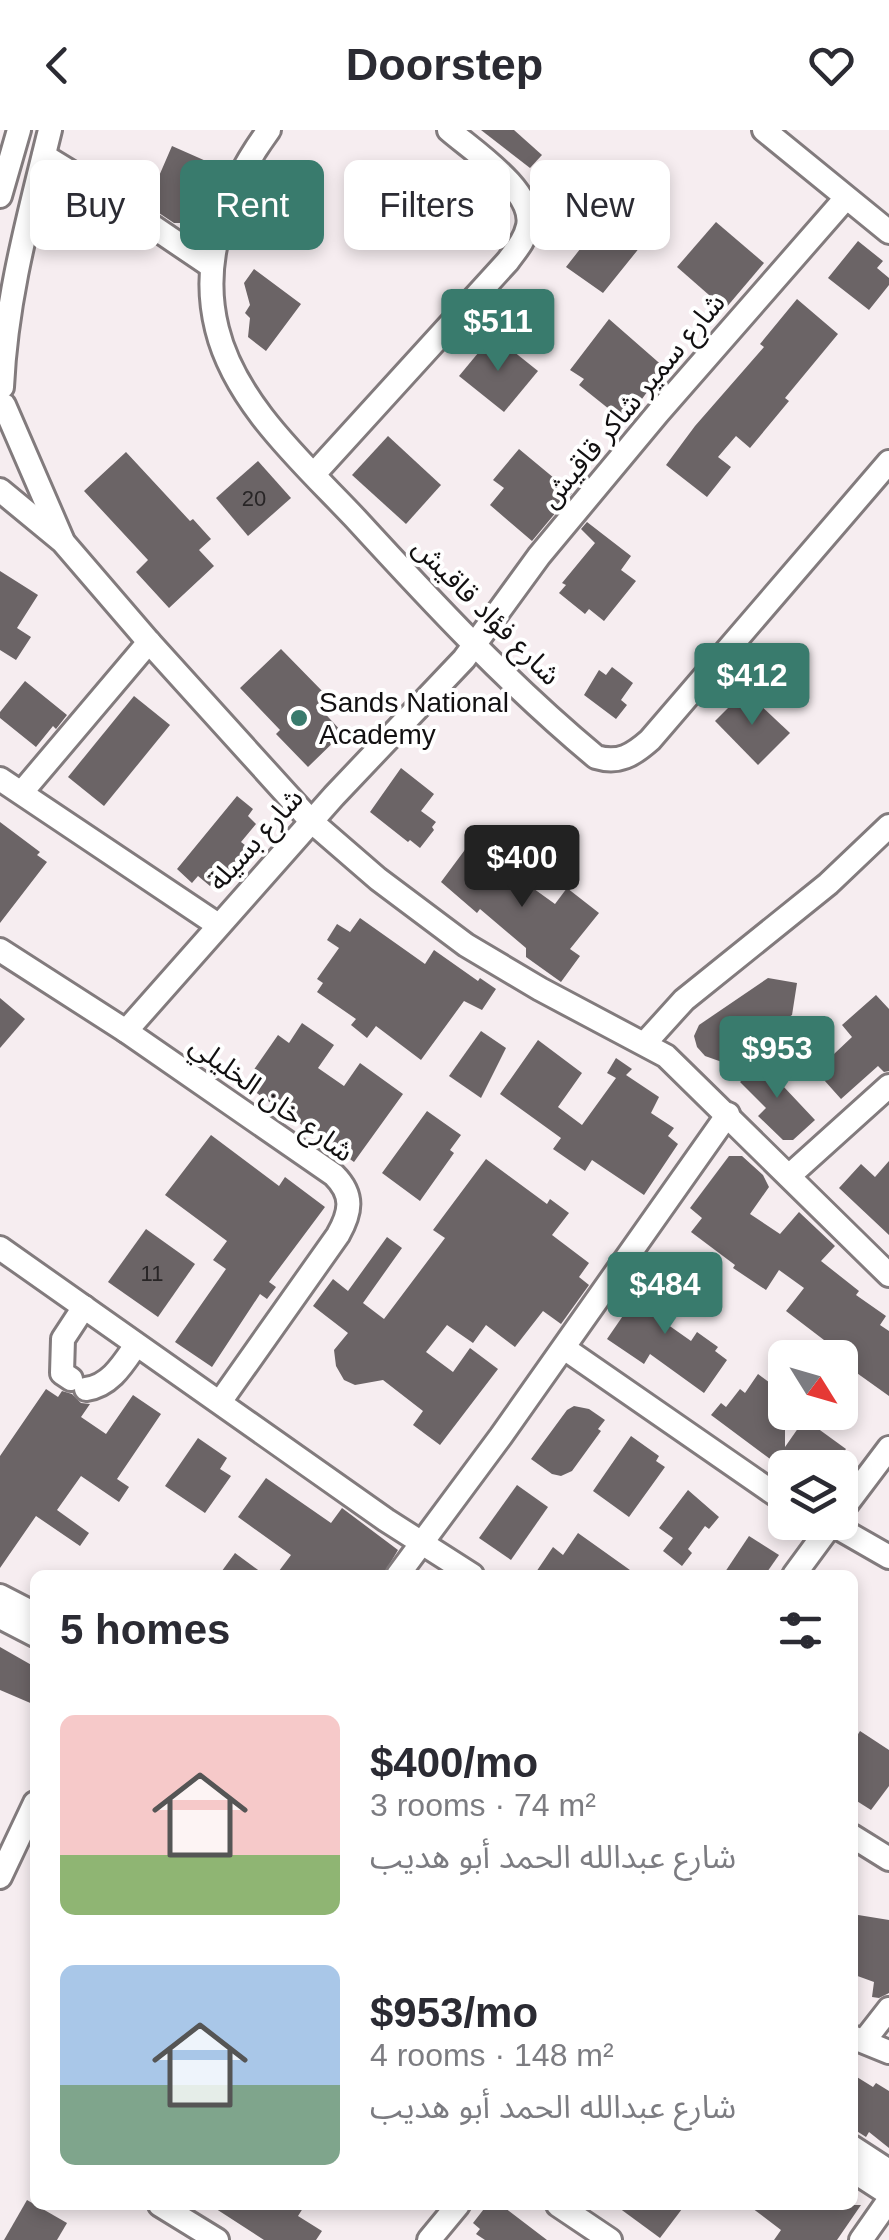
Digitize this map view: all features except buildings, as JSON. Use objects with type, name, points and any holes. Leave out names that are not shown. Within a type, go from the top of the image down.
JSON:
[{"type":"street","points":[[0,196],[19,130]]},
{"type":"street","points":[[50,130],[16,265],[4,338],[2,399],[64,542]]},
{"type":"street","name":"شارع فؤاد قاقيش","points":[[268,130],[226,204],[211,266],[216,325],[224,352],[254,403],[314,474],[473,647],[596,758],[608,761],[628,756],[650,740],[889,462]]},
{"type":"street","points":[[314,474],[525,238],[529,221],[526,202],[449,130]]},
{"type":"street","points":[[764,130],[889,232]]},
{"type":"street","points":[[44,156],[211,266]]},
{"type":"street","name":"شارع سمير شاكر قاقيش","points":[[473,647],[539,556],[622,456],[845,199]]},
{"type":"street","points":[[0,490],[64,542],[148,642],[312,822],[378,880],[466,945],[540,989],[645,1042],[686,1072],[889,1275]]},
{"type":"street","points":[[22,792],[148,642]]},
{"type":"street","name":"شارع بسيلة","points":[[126,1031],[218,924],[473,647]]},
{"type":"street","points":[[0,779],[218,924]]},
{"type":"street","points":[[645,1042],[684,1000],[828,884],[889,826]]},
{"type":"street","name":"شارع خان الخليلي","points":[[0,950],[334,1174],[348,1194],[350,1205],[338,1236],[220,1402]]},
{"type":"street","points":[[789,1176],[889,1086]]},
{"type":"street","points":[[402,1570],[728,1114]]},
{"type":"street","points":[[0,1248],[464,1570]]},
{"type":"street","points":[[84,1307],[62,1339],[62,1372],[78,1384],[98,1388],[111,1378],[136,1345]]},
{"type":"street","points":[[564,1348],[768,1489]]},
{"type":"street","points":[[858,1488],[889,1448]]},
{"type":"street","points":[[858,1537],[889,1556]]},
{"type":"street","points":[[798,1570],[819,1540]]},
{"type":"street","points":[[0,1596],[30,1611]]},
{"type":"street","points":[[0,1617],[30,1632]]},
{"type":"street","points":[[2,1866],[30,1813]]},
{"type":"street","points":[[858,1840],[889,1860]]},
{"type":"street","points":[[889,2009],[858,2039],[889,2052]]},
{"type":"street","points":[[858,2151],[889,2171]]},
{"type":"street","points":[[858,2174],[889,2197],[862,2240]]},
{"type":"street","points":[[168,2210],[217,2240]]},
{"type":"street","points":[[429,2240],[454,2210]]},
{"type":"street","points":[[565,2210],[610,2240]]},
{"type":"place","name":"Sands National Academy","points":[[299,718]]}]
